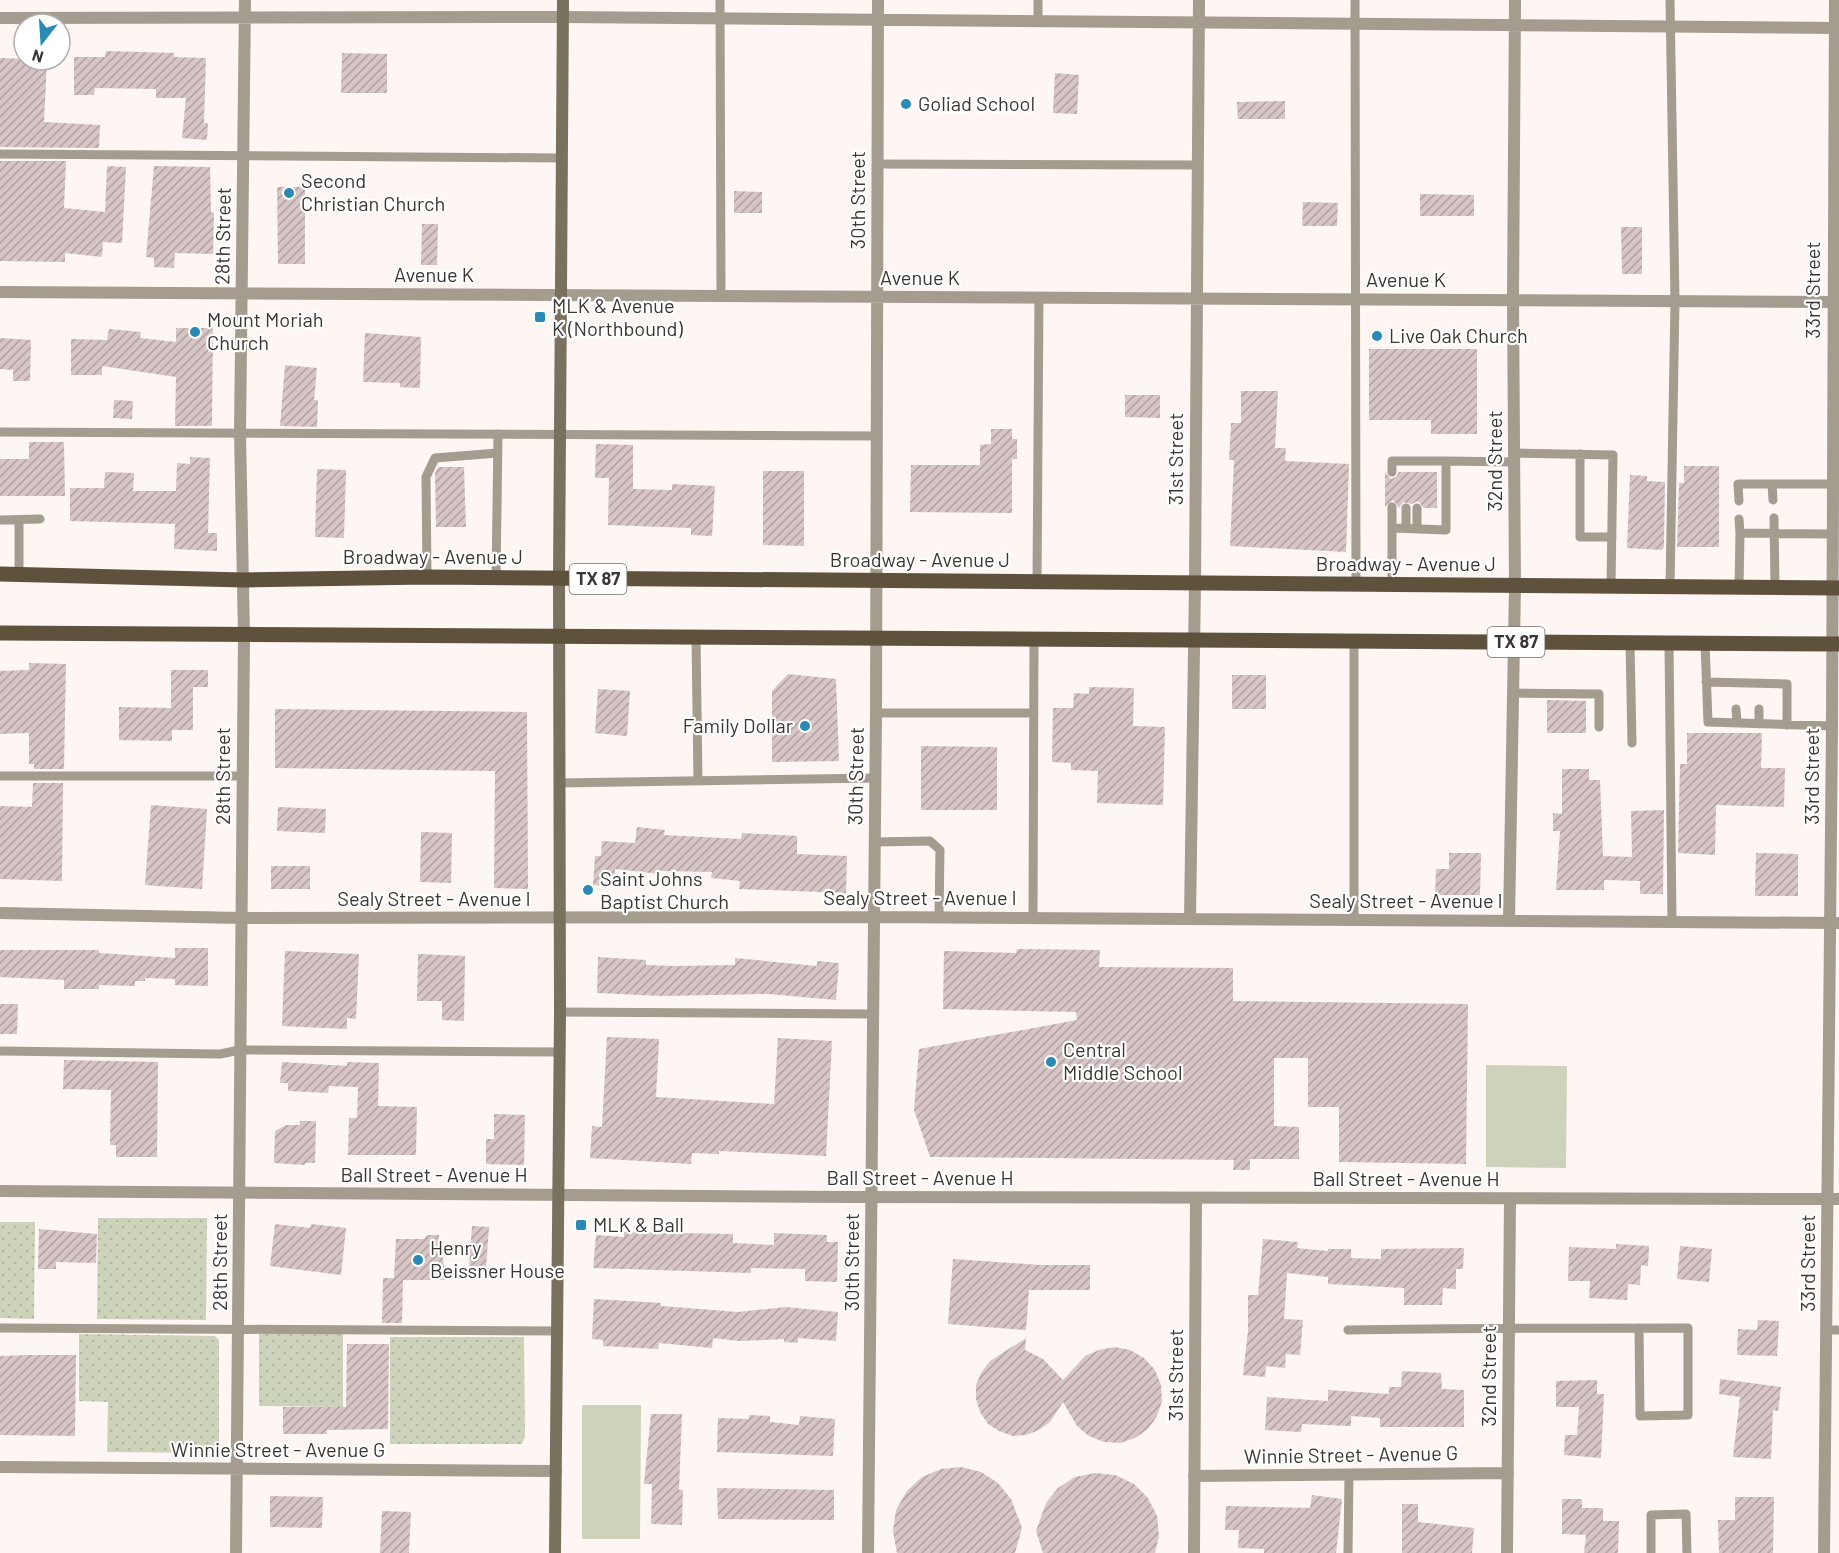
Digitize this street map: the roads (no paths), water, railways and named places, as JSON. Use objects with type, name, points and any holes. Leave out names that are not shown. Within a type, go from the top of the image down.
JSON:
[{"type":"main road","points":[[555,1553],[560,1052],[559,578],[563,0]]},
{"type":"main road","name":"Broadway - Avenue J","points":[[0,574],[244,580],[427,577],[1835,588]]},
{"type":"main road","name":"TX 87","points":[[0,633],[1836,644]]},
{"type":"street","name":"28th Street","points":[[236,1553],[244,635],[240,433],[245,0]]},
{"type":"street","name":"30th Street","points":[[868,1553],[876,713],[878,0]]},
{"type":"street","name":"31st Street","points":[[1190,919],[1195,584],[1198,0]]},
{"type":"street","name":"32nd Street","points":[[1509,921],[1515,586],[1513,300],[1515,0]]},
{"type":"street","name":"33rd Street","points":[[1824,1553],[1833,1330],[1835,923],[1832,726],[1836,644],[1832,484],[1836,302],[1837,28],[1835,0]]},
{"type":"street","points":[[0,18],[563,17],[1837,28]]},
{"type":"street","name":"Avenue K","points":[[0,292],[1836,302]]},
{"type":"street","name":"Sealy Street - Avenue I","points":[[0,913],[241,918],[939,917],[1835,923]]},
{"type":"street","name":"Ball Street - Avenue H","points":[[0,1191],[558,1196],[1833,1199]]},
{"type":"street","name":"31st Street","points":[[1194,1553],[1196,1198]]},
{"type":"street","name":"32nd Street","points":[[1507,1553],[1510,1199]]},
{"type":"street","name":"Winnie Street - Avenue G","points":[[0,1467],[556,1471]]},
{"type":"street","name":"Winnie Street - Avenue G","points":[[1194,1476],[1508,1473]]},
{"type":"lane","points":[[720,0],[721,296]]},
{"type":"lane","points":[[1038,0],[1038,21]]},
{"type":"lane","points":[[1355,0],[1356,584]]},
{"type":"lane","points":[[1670,0],[1675,302],[1670,587]]},
{"type":"lane","points":[[0,154],[562,158]]},
{"type":"lane","points":[[877,164],[1197,165]]},
{"type":"lane","points":[[1037,582],[1039,298]]},
{"type":"lane","points":[[0,432],[876,436]]},
{"type":"lane","points":[[496,578],[498,434]]},
{"type":"lane","points":[[427,577],[426,477],[430,466],[435,458],[498,453]]},
{"type":"lane","points":[[1580,454],[1580,537],[1612,537]]},
{"type":"lane","points":[[1392,472],[1392,461],[1446,461],[1580,454],[1613,455],[1611,586]]},
{"type":"lane","points":[[1406,461],[1406,472]]},
{"type":"lane","points":[[1417,461],[1417,472]]},
{"type":"lane","points":[[1392,528],[1446,530],[1446,461]]},
{"type":"lane","points":[[1739,501],[1738,484],[1832,484]]},
{"type":"lane","points":[[1773,484],[1773,500]]},
{"type":"lane","points":[[1392,507],[1392,585]]},
{"type":"lane","points":[[1406,508],[1406,528]]},
{"type":"lane","points":[[1417,508],[1417,529]]},
{"type":"lane","points":[[1774,518],[1775,587]]},
{"type":"lane","points":[[0,520],[40,519]]},
{"type":"lane","points":[[1739,519],[1739,587]]},
{"type":"lane","points":[[19,520],[19,574]]},
{"type":"lane","points":[[1740,533],[1832,534]]},
{"type":"lane","points":[[696,638],[698,781]]},
{"type":"lane","points":[[1033,918],[1034,639]]},
{"type":"lane","points":[[1354,641],[1354,920]]},
{"type":"lane","points":[[1630,642],[1632,743]]},
{"type":"lane","points":[[1670,643],[1672,922]]},
{"type":"lane","points":[[1705,643],[1708,722],[1832,726]]},
{"type":"lane","points":[[1706,682],[1759,686],[1787,684],[1787,725]]},
{"type":"lane","points":[[1513,693],[1599,694],[1599,727]]},
{"type":"lane","points":[[1737,709],[1737,723]]},
{"type":"lane","points":[[1759,709],[1759,724]]},
{"type":"lane","points":[[876,713],[1034,713]]},
{"type":"lane","points":[[0,776],[243,776]]},
{"type":"lane","points":[[559,783],[875,778]]},
{"type":"lane","points":[[874,842],[930,841],[940,850],[939,917]]},
{"type":"lane","points":[[560,1012],[873,1014]]},
{"type":"lane","points":[[0,1051],[220,1054],[240,1050],[560,1052]]},
{"type":"lane","points":[[0,1328],[557,1331]]},
{"type":"lane","points":[[1348,1329],[1508,1328],[1639,1328],[1688,1328],[1688,1415],[1640,1416],[1639,1328]]},
{"type":"lane","points":[[1348,1553],[1349,1474]]},
{"type":"lane","points":[[1651,1553],[1651,1515],[1686,1514],[1687,1553]]},
{"type":"place","name":"Goliad School","points":[[906,104]]},
{"type":"place","name":"Second Christian Church","points":[[289,193]]},
{"type":"place","name":"MLK & Avenue K (Northbound)","points":[[540,317]]},
{"type":"place","name":"Mount Moriah Church","points":[[195,332]]},
{"type":"place","name":"Live Oak Church","points":[[1377,336]]},
{"type":"place","name":"Family Dollar","points":[[805,726]]},
{"type":"place","name":"Saint Johns Baptist Church","points":[[588,890]]},
{"type":"place","name":"Central Middle School","points":[[1051,1062]]},
{"type":"place","name":"MLK & Ball","points":[[581,1225]]},
{"type":"place","name":"Henry Beissner House","points":[[418,1260]]}]
